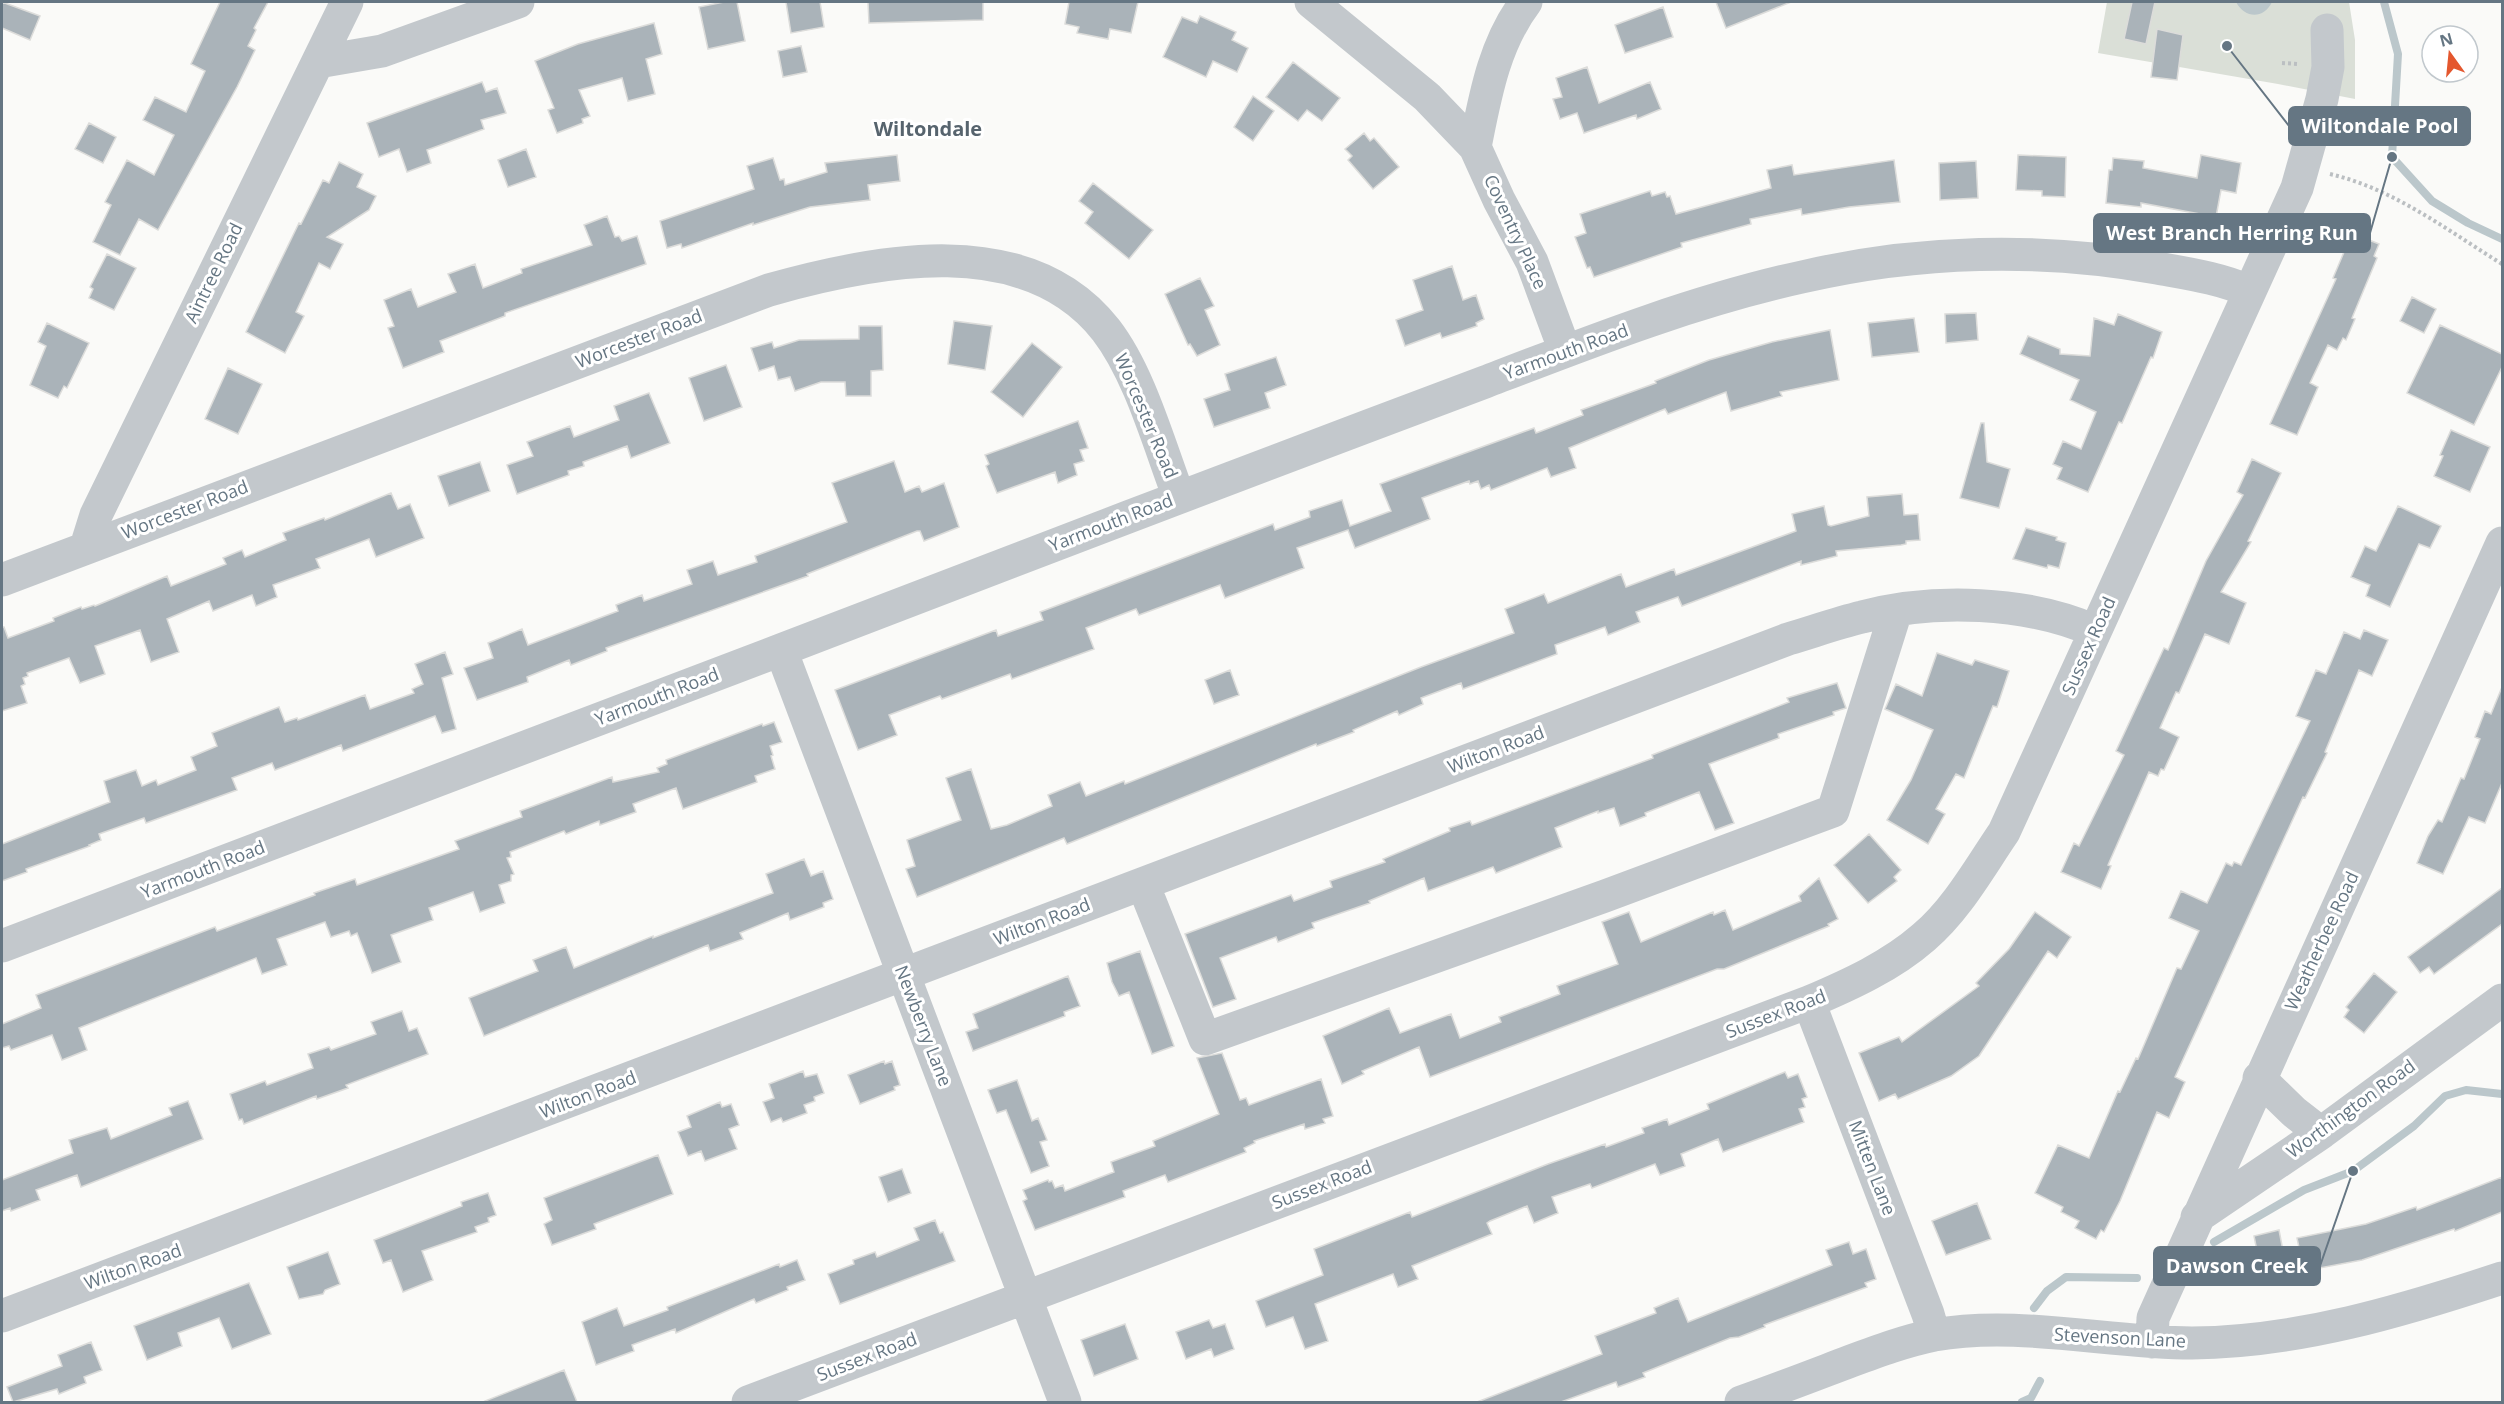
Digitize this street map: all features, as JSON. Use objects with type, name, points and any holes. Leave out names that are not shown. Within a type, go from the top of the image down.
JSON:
[{"type":"street","name":"Aintree Road","points":[[86,547],[96,515],[347,2]]},
{"type":"street","points":[[318,62],[382,51],[518,2]]},
{"type":"street","name":"Coventry Place","points":[[1311,2],[1427,98],[1475,147],[1499,200],[1532,262],[1565,351]]},
{"type":"street","points":[[1475,147],[1488,81],[1517,13],[1526,2]]},
{"type":"street","name":"Sussex Road","points":[[748,1402],[1809,1002],[1848,986],[1882,967],[1924,937],[1961,896],[2004,832],[2297,188],[2322,99],[2328,67],[2326,30]]},
{"type":"street","name":"Yarmouth Road","points":[[2,946],[1179,497],[1565,351],[1707,301],[1804,276],[1880,263],[1972,255],[2053,254],[2132,263],[2221,279],[2249,291]]},
{"type":"street","name":"Worcester Road","points":[[2,579],[769,290],[817,276],[862,267],[927,261],[964,261],[1034,276],[1086,309],[1106,330],[1136,382],[1179,497]]},
{"type":"street","name":"Weatherbee Road","points":[[2152,1342],[2152,1318],[2502,543]]},
{"type":"street","name":"Wilton Road","points":[[2,1316],[1788,639],[1864,616],[1956,605],[2002,607],[2070,620],[2095,631]]},
{"type":"street","points":[[1143,884],[1205,1039],[1605,896],[1833,811],[1896,612]]},
{"type":"street","name":"Newberry Lane","points":[[782,650],[1065,1402]]},
{"type":"street","name":"Worthington Road","points":[[2198,1217],[2321,1133],[2502,1000]]},
{"type":"street","name":"Mitten Lane","points":[[1809,1002],[1934,1335]]},
{"type":"street","points":[[2259,1078],[2294,1112],[2321,1133]]},
{"type":"street","name":"Stevenson Lane","points":[[1741,1402],[1875,1352],[1934,1335],[1995,1331],[2152,1342],[2230,1341],[2297,1333],[2425,1303],[2502,1278]]},
{"type":"path","points":[[2303,168],[2358,181],[2432,219],[2502,264]]},
{"type":"shaded area","points":[[2107,2],[2349,2],[2355,40],[2355,99],[2098,53]]},
{"type":"shaded area","points":[[2236,2],[2272,2],[2264,12],[2254,15],[2244,12]]},
{"type":"building","points":[[2,2],[40,16],[30,40],[2,28]]},
{"type":"building","points":[[220,2],[268,2],[254,28],[256,30],[248,46],[255,50],[158,230],[139,219],[120,255],[93,242],[111,205],[105,202],[127,160],[154,175],[174,135],[143,120],[155,97],[186,112],[205,71],[191,64]]},
{"type":"building","points":[[737,2],[745,41],[708,49],[699,7]]},
{"type":"building","points":[[786,2],[820,2],[824,27],[791,33]]},
{"type":"building","points":[[868,2],[983,2],[983,20],[869,23]]},
{"type":"building","points":[[1069,2],[1138,2],[1131,33],[1110,29],[1108,39],[1077,33],[1079,27],[1065,24]]},
{"type":"building","points":[[1716,2],[1791,2],[1726,28]]},
{"type":"building","points":[[2132,2],[2155,2],[2146,44],[2124,39]]},
{"type":"building","points":[[1663,7],[1673,37],[1625,53],[1615,25]]},
{"type":"building","points":[[1200,16],[1236,32],[1232,40],[1248,48],[1237,72],[1213,61],[1206,77],[1163,57],[1182,17],[1197,23]]},
{"type":"building","points":[[654,23],[662,54],[646,59],[655,94],[628,101],[622,78],[579,90],[590,116],[582,119],[583,123],[557,133],[548,110],[554,108],[535,61],[578,44]]},
{"type":"building","points":[[2157,29],[2183,35],[2177,80],[2151,77]]},
{"type":"building","points":[[801,46],[807,72],[783,77],[778,51]]},
{"type":"building","points":[[1293,62],[1340,98],[1322,121],[1307,110],[1298,121],[1266,97]]},
{"type":"building","points":[[1587,67],[1599,103],[1650,82],[1661,109],[1637,119],[1636,115],[1584,133],[1577,113],[1560,119],[1553,99],[1562,97],[1556,78]]},
{"type":"building","points":[[482,82],[486,92],[497,88],[506,113],[481,120],[484,129],[427,150],[431,163],[407,172],[399,149],[379,157],[367,123]]},
{"type":"building","points":[[1253,96],[1274,111],[1253,141],[1234,127]]},
{"type":"building","points":[[89,123],[116,137],[103,163],[75,149]]},
{"type":"building","points":[[1364,133],[1370,141],[1374,138],[1399,167],[1373,189],[1348,160],[1352,156],[1345,149]]},
{"type":"building","points":[[526,149],[536,177],[508,187],[498,160]]},
{"type":"building","points":[[897,155],[900,181],[868,185],[870,200],[810,207],[753,225],[753,223],[682,248],[681,244],[667,248],[660,221],[754,189],[747,166],[773,158],[780,180],[784,179],[785,185],[827,172],[825,163]]},
{"type":"building","points":[[2018,155],[2066,157],[2065,197],[2042,196],[2042,191],[2016,190]]},
{"type":"building","points":[[2201,155],[2241,163],[2236,193],[2221,190],[2216,217],[2141,203],[2141,207],[2106,203],[2109,170],[2112,170],[2113,158],[2144,161],[2143,168],[2197,178]]},
{"type":"building","points":[[1894,160],[1900,202],[1802,215],[1801,209],[1750,219],[1751,224],[1681,243],[1682,247],[1594,277],[1590,267],[1587,268],[1575,237],[1586,233],[1580,214],[1650,191],[1652,196],[1665,192],[1667,197],[1670,196],[1676,214],[1771,188],[1767,170],[1792,165],[1794,175]]},
{"type":"building","points":[[1976,161],[1978,198],[1940,200],[1939,163]]},
{"type":"building","points":[[339,162],[363,174],[357,187],[376,196],[369,210],[327,237],[343,244],[330,269],[319,263],[296,312],[304,316],[285,353],[246,332],[299,223],[301,224],[323,180],[329,183]]},
{"type":"building","points":[[1093,183],[1153,230],[1129,259],[1085,223],[1093,212],[1079,201]]},
{"type":"building","points":[[607,216],[615,237],[619,236],[622,241],[637,236],[646,264],[505,313],[505,316],[440,341],[444,352],[403,368],[388,328],[394,326],[384,300],[411,289],[418,307],[456,292],[448,274],[475,264],[483,288],[522,273],[521,269],[592,245],[584,225]]},
{"type":"building","points":[[2359,236],[2379,244],[2374,256],[2377,258],[2352,318],[2355,319],[2346,340],[2343,338],[2337,350],[2328,345],[2310,383],[2318,387],[2297,435],[2270,424],[2336,279],[2333,278],[2347,245],[2354,248]]},
{"type":"building","points":[[107,254],[136,268],[114,310],[89,298],[93,289],[90,287]]},
{"type":"building","points":[[1452,266],[1463,300],[1476,295],[1484,319],[1476,323],[1477,326],[1442,338],[1440,333],[1405,346],[1396,320],[1423,310],[1413,280]]},
{"type":"building","points":[[1200,278],[1214,306],[1205,310],[1220,345],[1197,356],[1190,344],[1188,345],[1165,294]]},
{"type":"building","points":[[2412,297],[2436,309],[2424,333],[2400,321]]},
{"type":"building","points":[[1976,313],[1978,340],[1946,343],[1945,314]]},
{"type":"building","points":[[2118,314],[2162,332],[2153,358],[2151,357],[2122,423],[2119,422],[2088,492],[2057,479],[2062,468],[2053,464],[2063,441],[2081,449],[2096,412],[2070,400],[2079,380],[2020,354],[2028,336],[2060,349],[2060,354],[2090,356],[2094,318],[2114,325]]},
{"type":"building","points":[[1914,318],[1919,352],[1872,357],[1868,323]]},
{"type":"building","points":[[954,321],[992,326],[985,370],[948,364]]},
{"type":"building","points":[[47,323],[89,343],[67,388],[64,386],[58,398],[30,385],[46,346],[38,342]]},
{"type":"building","points":[[2440,325],[2502,354],[2502,367],[2474,425],[2407,393]]},
{"type":"building","points":[[859,326],[882,326],[883,370],[871,371],[871,396],[846,396],[845,382],[821,382],[795,391],[790,377],[778,380],[774,366],[759,371],[751,348],[772,342],[774,348],[799,340],[859,339]]},
{"type":"building","points":[[1830,330],[1839,380],[1780,392],[1782,396],[1731,411],[1726,392],[1668,414],[1665,409],[1569,448],[1576,468],[1551,477],[1547,468],[1491,490],[1489,485],[1481,489],[1478,481],[1470,484],[1469,481],[1422,498],[1430,519],[1355,548],[1348,530],[1297,548],[1304,568],[1225,598],[1220,585],[1139,615],[1136,609],[1086,628],[1094,649],[1012,679],[1010,674],[942,699],[940,696],[889,715],[897,735],[858,750],[835,690],[996,630],[998,636],[1043,620],[1040,612],[1273,524],[1275,530],[1310,517],[1309,511],[1342,500],[1350,526],[1391,511],[1380,484],[1534,428],[1536,433],[1583,415],[1581,410],[1656,383],[1655,381],[1709,360],[1772,342]]},
{"type":"building","points":[[1032,343],[1062,367],[1023,417],[991,392]]},
{"type":"building","points":[[1276,357],[1286,385],[1265,393],[1270,408],[1214,427],[1204,399],[1230,390],[1225,374]]},
{"type":"building","points":[[726,365],[742,407],[704,421],[689,378]]},
{"type":"building","points":[[228,368],[262,384],[238,434],[205,419]]},
{"type":"building","points":[[649,393],[670,443],[631,458],[627,446],[583,462],[584,466],[568,471],[569,475],[517,494],[507,465],[533,456],[527,442],[570,426],[574,437],[619,420],[614,406]]},
{"type":"building","points":[[1078,421],[1088,448],[1080,450],[1084,461],[1074,464],[1077,475],[1058,483],[1055,472],[997,493],[986,466],[989,464],[985,455]]},
{"type":"building","points":[[1981,423],[1984,423],[1987,462],[2010,469],[1999,508],[1960,498]]},
{"type":"building","points":[[2451,430],[2490,447],[2470,492],[2434,476]]},
{"type":"building","points":[[2252,459],[2281,473],[2248,541],[2251,542],[2221,592],[2246,603],[2229,644],[2205,634],[2179,693],[2176,692],[2160,728],[2179,737],[2164,770],[2161,769],[2158,776],[2149,772],[2108,865],[2111,866],[2101,889],[2061,872],[2074,843],[2079,846],[2124,755],[2116,751],[2164,648],[2168,650],[2206,561],[2243,495],[2237,492]]},
{"type":"building","points":[[894,461],[905,492],[919,486],[922,492],[944,483],[959,527],[924,541],[920,531],[917,531],[807,574],[808,576],[606,648],[607,651],[571,665],[569,660],[527,677],[528,682],[477,700],[464,668],[493,658],[488,643],[522,629],[528,645],[618,611],[616,605],[642,595],[644,601],[692,584],[687,570],[713,561],[718,575],[757,562],[755,556],[847,522],[832,483]]},
{"type":"building","points":[[480,462],[490,491],[449,506],[438,476]]},
{"type":"building","points":[[391,493],[398,509],[410,504],[424,538],[376,557],[369,539],[316,559],[320,568],[273,585],[277,597],[256,606],[252,595],[213,611],[209,601],[167,619],[179,652],[151,662],[140,630],[95,646],[105,674],[80,683],[69,658],[27,673],[28,676],[23,678],[25,684],[21,686],[27,703],[2,711],[2,627],[8,638],[54,621],[53,618],[81,607],[82,609],[95,606],[167,576],[171,586],[226,564],[223,558],[242,550],[245,557],[286,540],[283,533],[324,518],[325,520]]},
{"type":"building","points":[[1902,494],[1904,515],[1918,514],[1920,540],[1906,541],[1906,544],[1901,545],[1836,551],[1837,556],[1801,565],[1801,561],[1682,606],[1678,597],[1636,612],[1640,622],[1608,635],[1605,627],[1555,645],[1557,654],[1463,689],[1461,683],[1421,698],[1423,704],[1399,715],[1397,711],[1353,730],[1354,732],[1317,746],[1316,744],[1067,844],[1064,838],[917,897],[906,869],[915,866],[907,840],[961,820],[946,778],[971,769],[991,829],[1007,825],[1052,806],[1048,795],[1080,782],[1086,796],[1124,781],[1125,784],[1421,667],[1514,633],[1505,609],[1544,594],[1548,603],[1621,574],[1626,587],[1674,569],[1676,575],[1796,531],[1792,514],[1824,506],[1828,525],[1831,526],[1869,516],[1867,497]]},
{"type":"building","points":[[2398,506],[2441,526],[2430,548],[2419,544],[2390,607],[2366,596],[2370,585],[2351,577],[2365,546],[2376,551]]},
{"type":"building","points":[[2026,528],[2057,537],[2056,540],[2066,543],[2059,568],[2048,565],[2047,568],[2013,559]]},
{"type":"building","points":[[2364,630],[2388,640],[2372,676],[2359,670],[2325,752],[2327,753],[2305,798],[2303,797],[2175,1077],[2185,1082],[2169,1118],[2157,1112],[2120,1201],[2104,1232],[2101,1230],[2096,1239],[2075,1228],[2079,1221],[2061,1212],[2063,1207],[2035,1193],[2058,1145],[2089,1158],[2118,1091],[2120,1092],[2136,1058],[2138,1059],[2177,968],[2181,969],[2199,931],[2169,918],[2181,891],[2207,903],[2226,863],[2232,866],[2234,862],[2241,865],[2310,721],[2296,716],[2316,670],[2326,674],[2344,632],[2360,639]]},
{"type":"building","points":[[445,652],[453,674],[442,678],[456,729],[442,733],[435,716],[343,751],[341,745],[275,770],[272,763],[232,778],[237,790],[146,823],[144,818],[99,834],[101,840],[90,846],[26,869],[27,872],[2,881],[2,844],[110,802],[104,781],[136,770],[142,786],[156,780],[158,785],[196,770],[191,757],[217,746],[212,733],[279,707],[285,722],[297,718],[298,720],[365,695],[370,709],[414,693],[412,689],[423,684],[415,664]]},
{"type":"building","points":[[1937,653],[1972,665],[1975,660],[2009,671],[1997,707],[1993,706],[1964,778],[1956,774],[1936,809],[1945,814],[1928,844],[1887,820],[1911,780],[1933,730],[1885,709],[1896,684],[1922,696]]},
{"type":"building","points":[[1230,670],[1239,695],[1214,704],[1205,680]]},
{"type":"building","points":[[1837,683],[1846,708],[1833,712],[1834,715],[1778,734],[1779,738],[1709,764],[1734,823],[1715,830],[1699,792],[1645,813],[1646,816],[1620,826],[1614,808],[1598,813],[1598,811],[1555,828],[1562,847],[1496,873],[1493,867],[1428,891],[1424,878],[1369,901],[1370,903],[1312,923],[1314,928],[1278,942],[1276,937],[1220,958],[1236,999],[1213,1007],[1185,934],[1291,895],[1294,901],[1332,887],[1330,881],[1385,862],[1383,859],[1450,831],[1449,828],[1470,821],[1472,825],[1653,758],[1652,755],[1789,702],[1787,698]]},
{"type":"building","points":[[2502,687],[2502,783],[2485,823],[2469,817],[2443,874],[2417,863],[2428,836],[2438,820],[2442,822],[2461,778],[2464,779],[2480,739],[2475,737],[2485,711],[2491,714]]},
{"type":"building","points":[[774,722],[782,742],[770,746],[775,769],[755,776],[757,782],[683,809],[676,788],[633,804],[636,812],[600,825],[599,821],[566,834],[564,831],[510,852],[511,857],[507,858],[514,874],[511,875],[511,881],[499,885],[505,903],[480,912],[473,892],[429,908],[433,920],[391,935],[401,962],[372,973],[357,933],[351,936],[349,931],[331,937],[325,922],[277,939],[287,965],[262,974],[256,958],[79,1028],[87,1050],[62,1060],[52,1035],[11,1050],[9,1046],[2,1048],[2,1024],[41,1008],[36,995],[215,927],[217,931],[355,879],[357,885],[459,849],[455,841],[522,817],[520,811],[612,777],[613,782],[659,772],[657,768],[667,764],[666,760],[762,724],[763,726]]},
{"type":"building","points":[[1869,834],[1901,870],[1894,877],[1897,881],[1868,903],[1834,865]]},
{"type":"building","points":[[804,859],[811,876],[823,871],[833,899],[823,903],[824,907],[790,920],[788,913],[740,933],[743,939],[710,951],[708,945],[484,1036],[469,998],[538,971],[533,960],[566,947],[574,968],[653,936],[653,938],[773,893],[766,874]]},
{"type":"building","points":[[1819,878],[1838,919],[1828,924],[1829,926],[1724,969],[1717,969],[1430,1077],[1419,1047],[1362,1071],[1364,1074],[1342,1084],[1323,1036],[1389,1008],[1400,1033],[1451,1014],[1460,1038],[1501,1022],[1499,1017],[1560,994],[1557,986],[1618,964],[1602,922],[1629,912],[1641,942],[1713,912],[1714,915],[1725,910],[1733,930],[1801,901],[1799,896]]},
{"type":"building","points":[[2502,888],[2502,924],[2434,974],[2429,967],[2420,973],[2408,957]]},
{"type":"building","points":[[2035,912],[2071,937],[2057,958],[2048,951],[1979,1056],[1951,1076],[1898,1099],[1895,1094],[1879,1101],[1859,1053],[1899,1037],[1902,1042],[1979,986],[1976,983],[2009,949]]},
{"type":"building","points":[[1140,951],[1174,1046],[1152,1054],[1129,992],[1119,996],[1107,963]]},
{"type":"building","points":[[2374,973],[2397,992],[2364,1033],[2344,1017],[2349,1010],[2346,1007]]},
{"type":"building","points":[[1068,976],[1080,1006],[1064,1012],[1065,1016],[973,1051],[966,1032],[978,1028],[973,1014]]},
{"type":"building","points":[[402,1011],[409,1031],[417,1028],[428,1054],[346,1085],[348,1088],[317,1099],[316,1096],[244,1124],[242,1119],[239,1120],[230,1094],[265,1081],[267,1085],[313,1068],[308,1054],[329,1047],[331,1050],[376,1034],[371,1022]]},
{"type":"building","points":[[1222,1053],[1240,1100],[1246,1098],[1249,1105],[1321,1079],[1333,1116],[1323,1119],[1325,1123],[1305,1129],[1304,1124],[1254,1141],[1255,1143],[1244,1148],[1246,1152],[1168,1182],[1165,1175],[1123,1191],[1125,1197],[1035,1230],[1023,1201],[1027,1199],[1023,1190],[1048,1180],[1052,1181],[1055,1188],[1063,1185],[1065,1191],[1114,1172],[1111,1162],[1155,1146],[1153,1141],[1219,1114],[1197,1058]]},
{"type":"building","points":[[884,1061],[885,1064],[892,1061],[900,1085],[894,1087],[895,1090],[860,1104],[848,1075]]},
{"type":"building","points":[[803,1071],[805,1077],[817,1074],[824,1093],[814,1097],[815,1101],[804,1105],[807,1113],[783,1122],[781,1118],[771,1122],[763,1102],[774,1098],[769,1084]]},
{"type":"building","points":[[1785,1072],[1788,1078],[1798,1074],[1807,1097],[1802,1099],[1805,1107],[1799,1109],[1804,1122],[1723,1152],[1718,1139],[1681,1154],[1685,1166],[1660,1175],[1655,1164],[1592,1188],[1590,1184],[1552,1197],[1558,1213],[1534,1223],[1527,1206],[1490,1221],[1487,1223],[1492,1234],[1412,1266],[1418,1279],[1398,1287],[1393,1274],[1315,1304],[1328,1341],[1305,1349],[1293,1317],[1266,1327],[1256,1301],[1323,1275],[1314,1249],[1410,1212],[1412,1217],[1548,1164],[1605,1144],[1606,1147],[1644,1133],[1642,1128],[1667,1119],[1669,1125],[1709,1109],[1707,1104]]},
{"type":"building","points":[[1017,1080],[1032,1121],[1038,1118],[1047,1140],[1040,1142],[1049,1166],[1031,1173],[1006,1110],[997,1113],[988,1090]]},
{"type":"building","points":[[188,1101],[203,1139],[81,1187],[77,1175],[36,1190],[40,1200],[11,1211],[10,1208],[2,1211],[2,1180],[73,1153],[69,1140],[107,1128],[111,1139],[172,1115],[169,1108]]},
{"type":"building","points":[[720,1102],[722,1107],[731,1104],[739,1125],[729,1129],[737,1149],[705,1161],[701,1151],[688,1156],[678,1132],[691,1127],[687,1116]]},
{"type":"building","points":[[658,1155],[673,1194],[594,1224],[596,1229],[552,1245],[544,1224],[552,1220],[544,1198]]},
{"type":"building","points":[[902,1169],[911,1193],[888,1202],[879,1177]]},
{"type":"building","points":[[2502,1177],[2502,1212],[2455,1231],[2454,1229],[2362,1260],[2304,1271],[2297,1238],[2366,1224],[2416,1207],[2417,1210]]},
{"type":"building","points":[[488,1193],[496,1215],[488,1218],[489,1222],[475,1227],[477,1232],[422,1251],[433,1280],[403,1292],[391,1260],[383,1263],[374,1240],[462,1206],[461,1202]]},
{"type":"building","points":[[1977,1203],[1991,1239],[1946,1255],[1932,1221]]},
{"type":"building","points":[[935,1220],[940,1233],[943,1232],[955,1261],[840,1304],[828,1274],[854,1264],[853,1260],[875,1252],[877,1257],[919,1240],[914,1228]]},
{"type":"building","points":[[2279,1230],[2284,1256],[2259,1261],[2254,1236]]},
{"type":"building","points":[[1849,1242],[1853,1254],[1866,1249],[1876,1279],[1865,1283],[1867,1287],[1764,1325],[1765,1327],[1739,1337],[1730,1338],[1643,1373],[1645,1377],[1618,1387],[1616,1382],[1561,1402],[1477,1402],[1602,1354],[1595,1336],[1656,1313],[1654,1308],[1678,1298],[1688,1322],[1832,1265],[1826,1250]]},
{"type":"building","points":[[328,1252],[340,1284],[325,1290],[323,1294],[299,1299],[287,1267]]},
{"type":"building","points":[[797,1260],[805,1280],[787,1287],[788,1290],[756,1303],[754,1299],[676,1333],[675,1329],[632,1345],[634,1351],[596,1365],[582,1322],[617,1308],[624,1326],[779,1264],[780,1267]]},
{"type":"building","points":[[249,1283],[271,1334],[232,1349],[219,1318],[178,1333],[182,1346],[147,1360],[134,1326]]},
{"type":"building","points":[[1209,1320],[1213,1328],[1225,1324],[1234,1349],[1214,1357],[1211,1349],[1186,1359],[1176,1332]]},
{"type":"building","points":[[1125,1324],[1138,1359],[1094,1376],[1081,1340]]},
{"type":"building","points":[[91,1342],[102,1370],[84,1377],[86,1383],[59,1394],[57,1389],[13,1402],[7,1387],[62,1366],[58,1355]]},
{"type":"building","points":[[564,1370],[577,1402],[485,1401]]},
{"type":"waterway","points":[[2384,2],[2398,54],[2392,157],[2432,201],[2468,223],[2502,239]]},
{"type":"waterway","points":[[2214,1242],[2304,1190],[2353,1171],[2414,1126],[2445,1096],[2466,1090],[2502,1094]]},
{"type":"waterway","points":[[2034,1308],[2047,1291],[2066,1277],[2137,1278]]},
{"type":"waterway","points":[[2022,1402],[2031,1398],[2040,1381]]},
{"type":"place","name":"Wiltondale Pool","points":[[2227,46]]},
{"type":"place","name":"West Branch Herring Run","points":[[2392,157]]},
{"type":"place","name":"Dawson Creek","points":[[2353,1171]]},
{"type":"district","name":"Wiltondale","points":[[928,129]]}]
